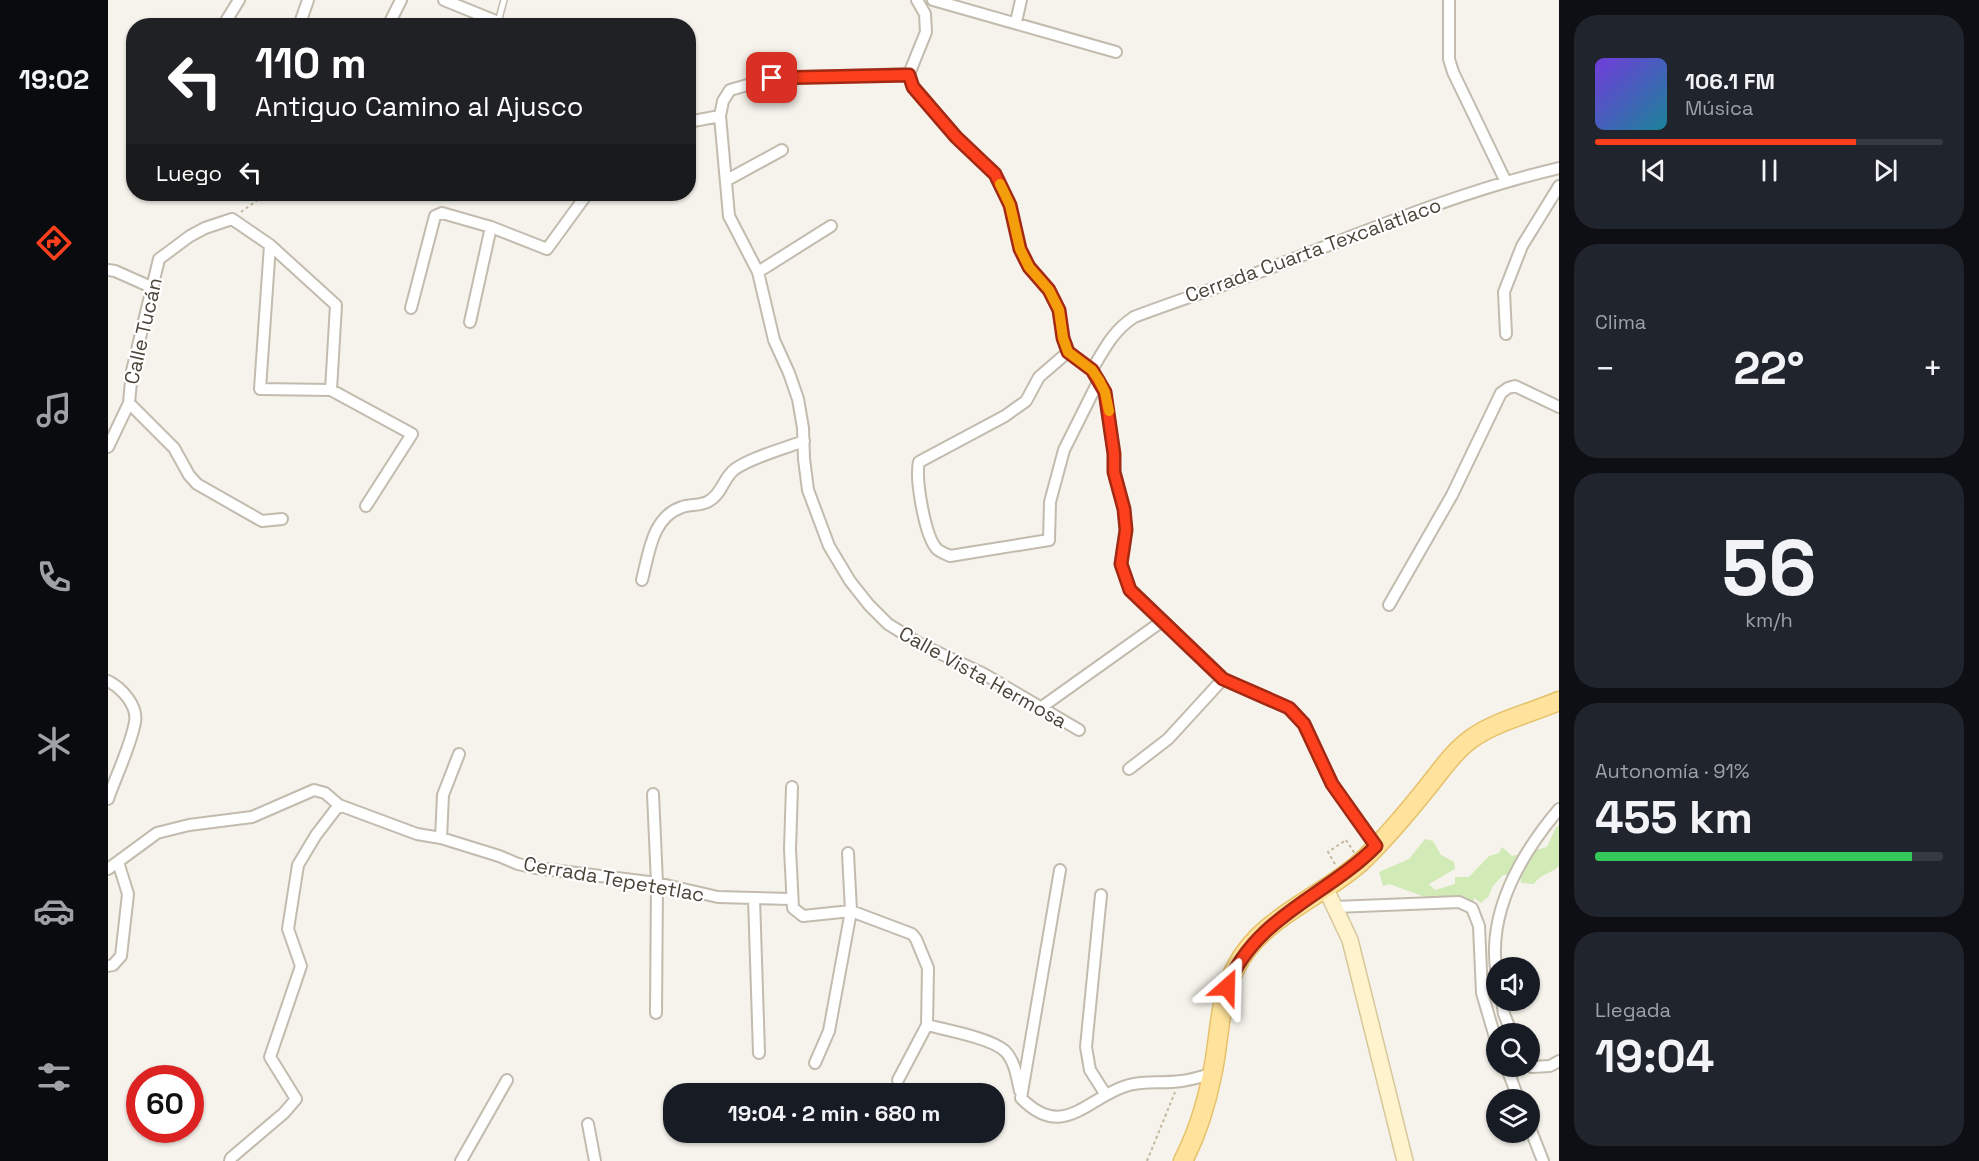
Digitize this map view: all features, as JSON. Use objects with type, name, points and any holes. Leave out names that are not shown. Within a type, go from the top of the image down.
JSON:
[{"type":"main road","points":[[1183,1161],[1199,1127],[1213,1074],[1222,1007],[1235,968],[1258,937],[1296,906],[1360,862],[1441,770],[1471,740],[1486,730],[1559,701]]},
{"type":"main road","points":[[1325,887],[1350,940],[1403,1159]]},
{"type":"street","points":[[228,18],[239,0]]},
{"type":"street","points":[[302,18],[308,0]]},
{"type":"street","points":[[392,18],[401,0]]},
{"type":"street","points":[[444,0],[484,18]]},
{"type":"street","points":[[917,0],[925,14],[926,32],[909,75],[913,87],[956,137],[995,174],[1010,205],[1020,249],[1029,267],[1049,290],[1059,310],[1063,338],[1068,352],[1092,370],[1109,404],[1114,472],[1124,509],[1126,530],[1121,564],[1130,590],[1223,679],[1289,708],[1304,724],[1332,784],[1376,846]]},
{"type":"street","points":[[933,0],[1116,52]]},
{"type":"street","points":[[1016,22],[1021,0]]},
{"type":"street","points":[[1449,0],[1449,59],[1453,72],[1505,180]]},
{"type":"street","name":"Calle Vista Hermosa","points":[[909,75],[793,77],[750,82],[730,90],[723,101],[720,116],[729,216],[758,272],[774,340],[798,399],[808,490],[818,522],[850,581],[888,624],[922,645],[984,675],[1039,709],[1079,730]]},
{"type":"street","points":[[696,120],[720,116]]},
{"type":"street","points":[[727,180],[782,150]]},
{"type":"street","name":"Cerrada Cuarta Texcalatlaco","points":[[1092,370],[1120,326],[1134,317],[1253,275],[1398,217],[1505,180],[1559,168]]},
{"type":"street","points":[[1506,334],[1504,292],[1522,246],[1559,186]]},
{"type":"street","points":[[411,308],[435,216],[442,213],[492,227],[547,249],[582,201]]},
{"type":"street","points":[[232,219],[270,245],[336,305],[332,390]]},
{"type":"street","name":"Calle Tucán","points":[[108,447],[129,403],[132,371],[159,259],[166,252],[205,228],[232,219]]},
{"type":"street","points":[[758,272],[831,226]]},
{"type":"street","points":[[470,322],[492,227]]},
{"type":"street","points":[[270,245],[261,389],[332,390],[412,434],[366,506]]},
{"type":"street","points":[[108,270],[151,287]]},
{"type":"street","points":[[1068,352],[1039,377],[1026,401],[1005,416],[919,462],[916,473],[930,538],[938,550],[950,556],[1050,540],[1050,502],[1064,450],[1099,380]]},
{"type":"street","points":[[1389,605],[1452,495],[1501,393],[1515,386],[1559,406]]},
{"type":"street","points":[[129,403],[174,447],[189,475],[197,484],[262,521],[282,519]]},
{"type":"street","points":[[642,580],[654,533],[665,516],[682,507],[709,502],[719,492],[727,476],[737,468],[804,441]]},
{"type":"street","points":[[1039,709],[1161,622]]},
{"type":"street","points":[[1129,769],[1168,740],[1223,679]]},
{"type":"street","points":[[108,681],[125,694],[133,707],[135,721],[108,799]]},
{"type":"street","points":[[441,838],[443,795],[459,754]]},
{"type":"street","points":[[792,787],[791,899],[793,908],[803,916],[814,917],[851,910],[912,934],[928,968],[927,1025],[898,1080]]},
{"type":"street","name":"Cerrada Tepetetlac","points":[[118,862],[157,833],[189,825],[252,817],[314,790],[325,793],[339,805],[417,834],[441,838],[536,868],[657,883],[718,897],[791,899]]},
{"type":"street","points":[[653,794],[657,883],[656,1013]]},
{"type":"street","points":[[230,1161],[284,1113],[296,1098],[270,1057],[301,966],[288,929],[292,890],[298,865],[339,805]]},
{"type":"street","points":[[1494,957],[1503,898],[1536,836],[1559,809]]},
{"type":"street","points":[[815,1063],[829,1031],[851,910],[848,853]]},
{"type":"street","points":[[108,854],[118,862],[128,894],[121,956],[113,965],[108,966]]},
{"type":"street","points":[[108,869],[118,862]]},
{"type":"street","points":[[1021,1098],[1060,870]]},
{"type":"street","points":[[1101,895],[1086,1047],[1090,1070],[1106,1095]]},
{"type":"street","points":[[754,898],[759,1053]]},
{"type":"street","points":[[1335,907],[1459,902],[1472,908],[1479,926],[1482,993],[1491,1023]]},
{"type":"street","points":[[927,1025],[974,1037],[1005,1051],[1016,1070],[1021,1098],[1032,1109],[1044,1116],[1058,1117],[1087,1109],[1106,1095],[1126,1086],[1147,1081],[1179,1081],[1213,1074]]},
{"type":"street","points":[[1540,1067],[1550,1066],[1559,1061]]},
{"type":"street","points":[[461,1161],[507,1080]]},
{"type":"street","points":[[588,1124],[595,1161]]},
{"type":"street","points":[[1536,1143],[1543,1161]]},
{"type":"lane","points":[[499,18],[504,0]]},
{"type":"path","points":[[232,219],[256,201]]},
{"type":"path","points":[[1328,852],[1346,840],[1366,871]]},
{"type":"path","points":[[1147,1161],[1179,1081]]},
{"type":"green space","points":[[1559,825],[1559,866],[1539,878],[1534,884],[1521,883],[1520,873],[1503,875],[1481,903],[1474,898],[1473,910],[1442,903],[1389,884],[1383,886],[1379,872],[1409,859],[1425,839],[1433,841],[1441,855],[1454,862],[1455,869],[1429,884],[1435,890],[1455,884],[1455,877],[1469,877],[1489,856],[1499,853],[1502,847],[1512,856],[1547,847]]},
{"type":"slow traffic","points":[[1000,184],[1010,205],[1020,249],[1029,267],[1049,290],[1059,310],[1063,338],[1068,352],[1092,370],[1099,380],[1109,404],[1109,411]]},
{"type":"route","points":[[772,78],[909,75],[913,87],[956,137],[995,174],[1010,205],[1020,249],[1029,267],[1049,290],[1059,310],[1063,338],[1068,352],[1092,370],[1109,404],[1114,472],[1124,509],[1126,530],[1121,564],[1130,590],[1223,679],[1289,708],[1304,724],[1332,784],[1376,846],[1360,862],[1296,906],[1258,937],[1235,968],[1227,987]]}]
